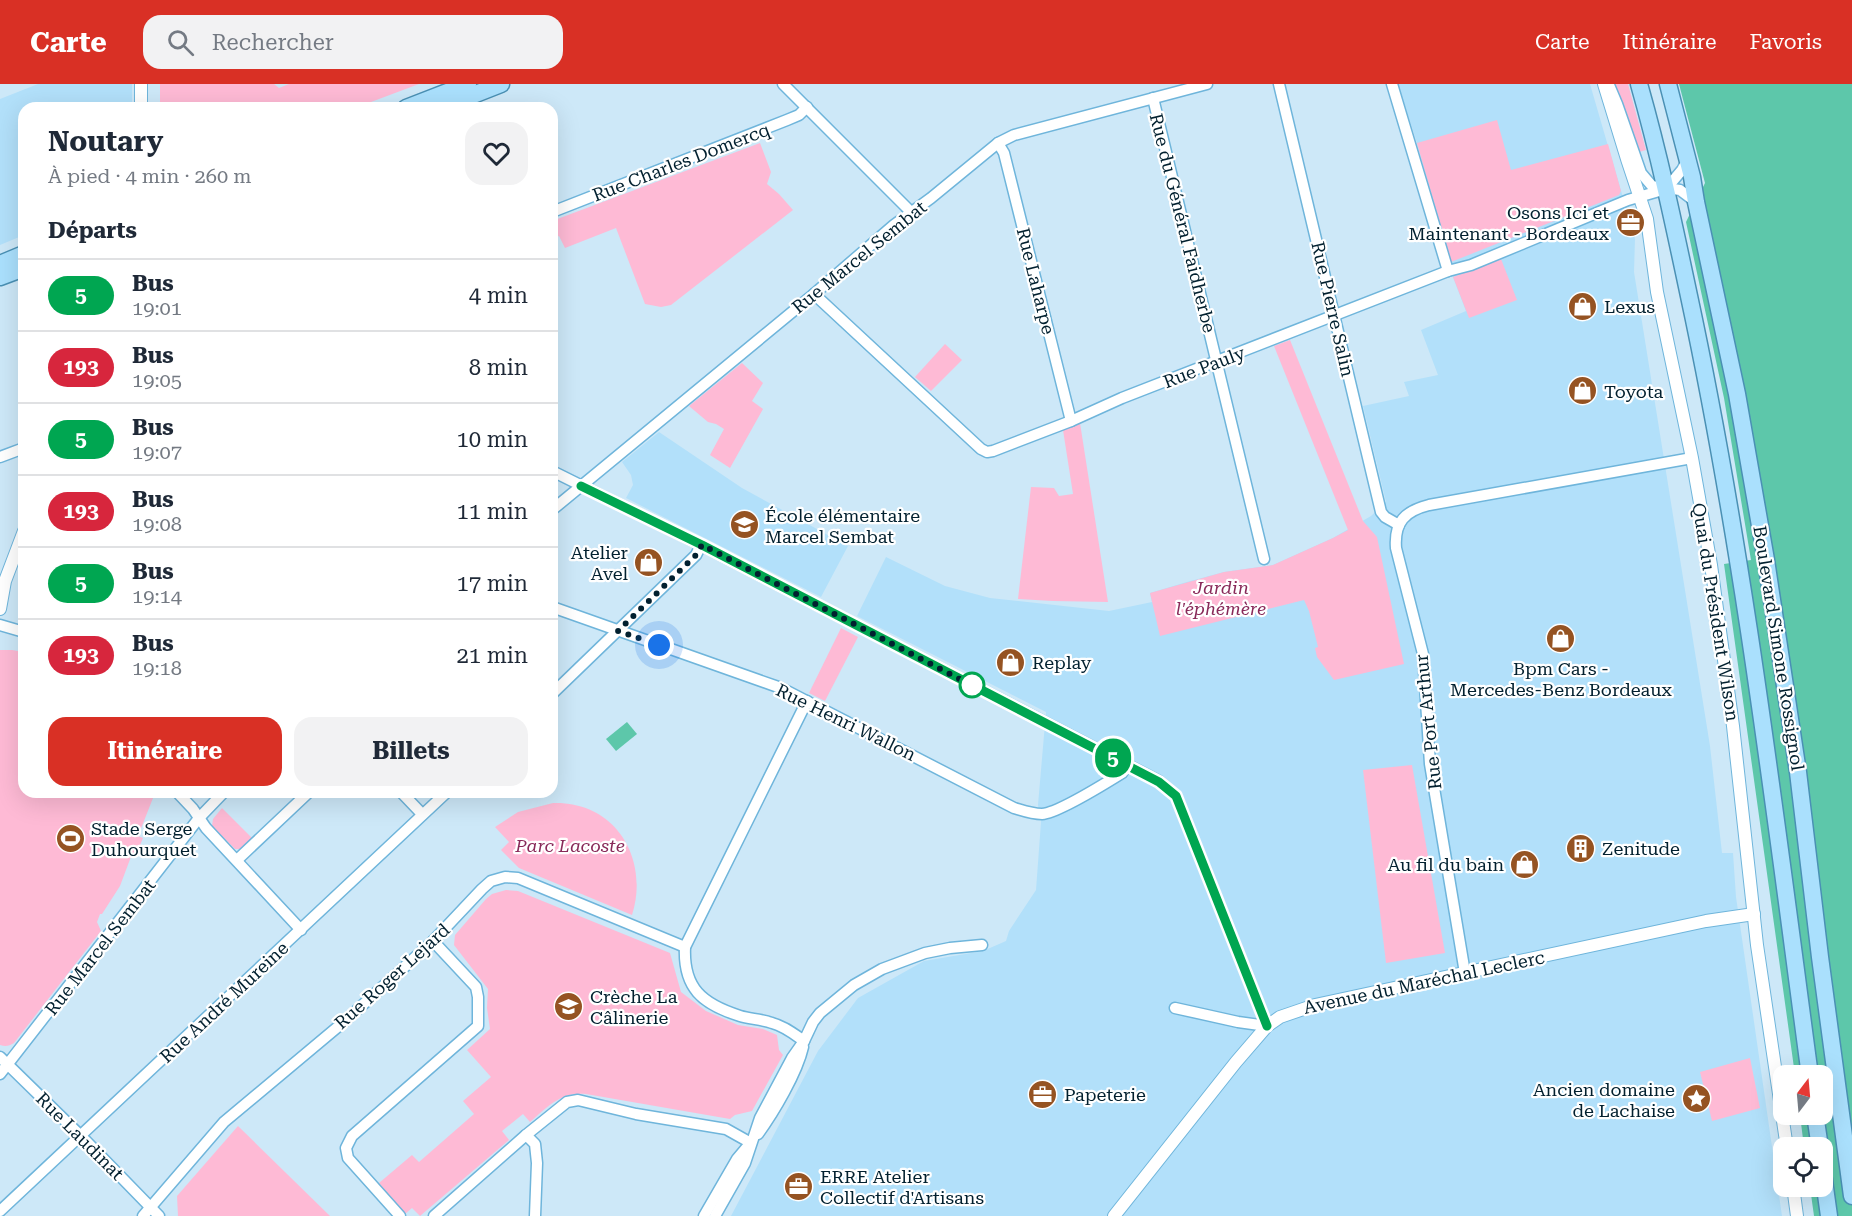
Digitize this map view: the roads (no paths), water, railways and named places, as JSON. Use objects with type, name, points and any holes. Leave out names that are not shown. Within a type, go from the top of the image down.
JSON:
[{"type":"main road","points":[[422,102],[468,84]]},
{"type":"main road","points":[[455,102],[501,84]]},
{"type":"main road","name":"Boulevard Simone Rossignol","points":[[1639,84],[1666,189],[1709,391],[1739,562],[1808,1065]]},
{"type":"main road","points":[[1662,84],[1674,105]]},
{"type":"main road","points":[[1668,84],[1674,105]]},
{"type":"main road","name":"Boulevard Simone Rossignol","points":[[1674,105],[1688,159],[1737,394],[1767,572],[1798,772],[1852,1196]]},
{"type":"main road","points":[[0,264],[18,256]]},
{"type":"main road","points":[[0,277],[18,270]]},
{"type":"main road","points":[[1826,1197],[1829,1216]]},
{"type":"street","points":[[141,84],[141,102]]},
{"type":"street","points":[[783,84],[911,212]]},
{"type":"street","name":"Rue Marcel Sembat","points":[[558,505],[998,142],[1014,135],[1207,84]]},
{"type":"street","name":"Rue Pierre Salin","points":[[1279,84],[1382,512],[1385,517],[1398,525]]},
{"type":"street","points":[[1392,84],[1448,271]]},
{"type":"street","points":[[1606,84],[1621,114],[1641,173],[1652,186],[1680,190],[1696,202]]},
{"type":"street","name":"Quai du Président Wilson","points":[[1606,84],[1647,219],[1657,291],[1692,458],[1711,565],[1733,726],[1754,914],[1785,1137]]},
{"type":"street","name":"Rue du Général Faidherbe","points":[[1153,98],[1264,559]]},
{"type":"street","name":"Rue Charles Domercq","points":[[558,210],[787,120],[799,115],[807,107]]},
{"type":"street","name":"Rue Laharpe","points":[[998,142],[1004,153],[1071,421]]},
{"type":"street","points":[[1666,189],[1688,159]]},
{"type":"street","name":"Rue Pauly","points":[[814,294],[981,449],[987,452],[1071,421],[1448,271],[1471,265],[1639,197],[1666,189]]},
{"type":"street","points":[[0,457],[18,450]]},
{"type":"street","points":[[1398,525],[1407,514],[1416,508],[1692,458]]},
{"type":"street","points":[[558,474],[702,545],[1159,782],[1176,796],[1267,1026],[1175,1008]]},
{"type":"street","name":"Rue Port Arthur","points":[[1398,525],[1395,534],[1396,548],[1423,654],[1430,764],[1465,973]]},
{"type":"street","points":[[558,688],[696,555],[702,545]]},
{"type":"street","points":[[0,609],[5,581],[18,547]]},
{"type":"street","name":"Rue Henri Wallon","points":[[558,609],[781,688],[1012,806],[1030,813],[1045,814],[1057,810],[1122,773],[1126,765]]},
{"type":"street","points":[[0,625],[18,630]]},
{"type":"street","points":[[804,1041],[773,1023],[741,1016],[702,998],[690,983],[684,965],[685,947],[807,701]]},
{"type":"street","points":[[182,798],[301,930]]},
{"type":"street","name":"Rue Marcel Sembat","points":[[0,1074],[4,1060],[199,818],[218,798]]},
{"type":"street","points":[[237,860],[303,798]]},
{"type":"street","points":[[407,798],[422,814]]},
{"type":"street","name":"Rue André Mureine","points":[[0,1210],[440,798]]},
{"type":"street","name":"Rue Roger Lejard","points":[[147,1212],[224,1122],[346,1020],[433,941],[491,881],[505,877],[518,878],[685,947]]},
{"type":"street","name":"Avenue du Maréchal Leclerc","points":[[1114,1216],[1236,1062],[1267,1026],[1280,1017],[1315,1005],[1706,921],[1754,914]]},
{"type":"street","points":[[400,1216],[348,1158],[346,1148],[352,1136],[478,1026],[476,987],[433,941]]},
{"type":"street","points":[[715,1216],[745,1163],[760,1118],[792,1058],[820,1013],[864,978],[902,960],[950,948],[982,945]]},
{"type":"street","name":"Rue Laudinat","points":[[4,1060],[81,1136],[147,1212],[159,1216]]},
{"type":"street","points":[[434,1216],[567,1102],[578,1100],[636,1114],[726,1129],[751,1143]]},
{"type":"street","points":[[526,1135],[535,1144],[537,1163],[535,1216]]},
{"type":"street","points":[[705,1216],[737,1160],[751,1143]]},
{"type":"street","points":[[1794,1197],[1797,1216]]},
{"type":"place","name":"Osons Ici et Maintenant - Bordeaux","points":[[1630,222]]},
{"type":"place","name":"Lexus","points":[[1583,306]]},
{"type":"place","name":"Toyota","points":[[1583,391]]},
{"type":"place","name":"École élémentaire Marcel Sembat","points":[[744,525]]},
{"type":"place","name":"Atelier Avel","points":[[649,562]]},
{"type":"place","name":"Bpm Cars - Mercedes-Benz Bordeaux","points":[[1561,639]]},
{"type":"place","name":"Replay","points":[[1011,662]]},
{"type":"place","name":"Stade Serge Duhourquet","points":[[70,838]]},
{"type":"place","name":"Zenitude","points":[[1581,848]]},
{"type":"place","name":"Au fil du bain","points":[[1525,864]]},
{"type":"place","name":"Crèche La Câlinerie","points":[[569,1006]]},
{"type":"place","name":"Papeterie","points":[[1043,1094]]},
{"type":"place","name":"Ancien domaine de Lachaise","points":[[1696,1099]]},
{"type":"place","name":"ERRE Atelier Collectif d'Artisans","points":[[799,1186]]},
{"type":"park label","name":"Jardin l'éphémère","points":[[1221,597]]},
{"type":"park label","name":"Parc Lacoste","points":[[570,845]]}]
